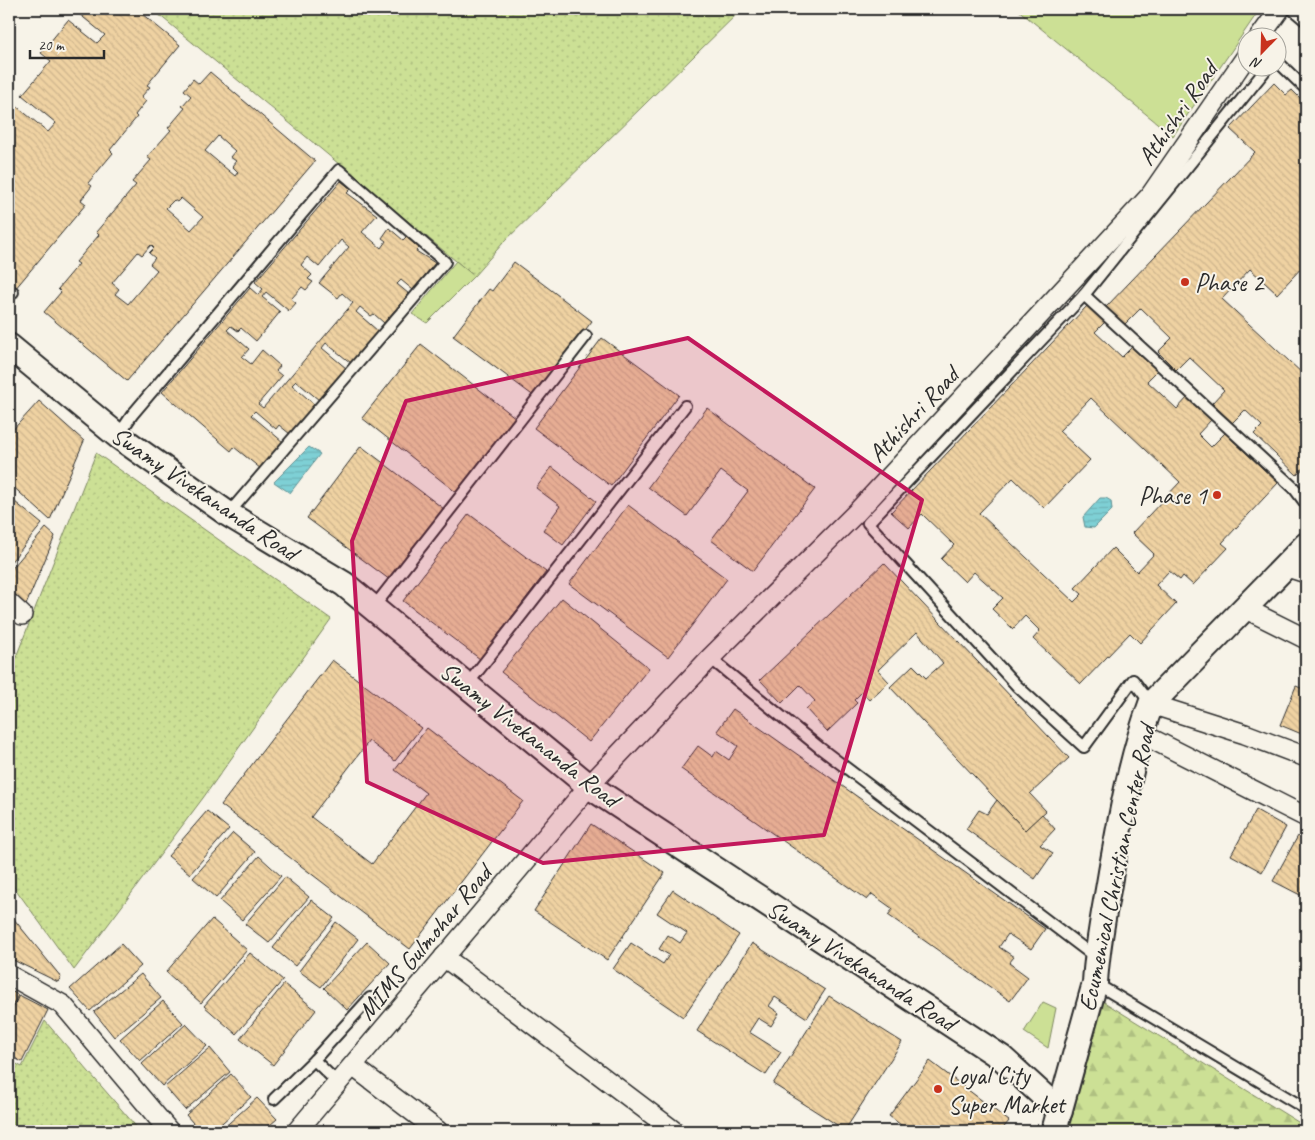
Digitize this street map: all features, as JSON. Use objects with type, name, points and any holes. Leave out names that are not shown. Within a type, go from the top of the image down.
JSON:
[{"type":"street","points":[[1266,28],[1280,9]]},
{"type":"street","name":"Athishri Road","points":[[589,786],[710,658],[857,512],[1150,196],[1238,68]]},
{"type":"street","name":"Swamy Vivekananda Road","points":[[9,346],[118,436],[228,514],[344,584],[589,786],[1002,1058],[1057,1121]]},
{"type":"street","name":"Ecumenical Christian Center Road","points":[[1057,1121],[1095,983],[1096,958],[1121,820],[1140,733],[1151,704],[1244,608],[1295,569],[1306,545]]},
{"type":"street","points":[[1244,608],[1306,639]]},
{"type":"street","points":[[1151,704],[1245,734],[1306,758]]},
{"type":"street","points":[[1140,733],[1306,818]]},
{"type":"street","name":"MIMS Gulmohar Road","points":[[297,1131],[589,786]]},
{"type":"street","points":[[444,957],[674,1131]]},
{"type":"street","points":[[9,975],[63,1005],[169,1131]]},
{"type":"street","points":[[352,1066],[438,1131]]},
{"type":"lane","points":[[1292,9],[1306,21]]},
{"type":"lane","points":[[1288,72],[1306,89]]},
{"type":"lane","points":[[1151,704],[1133,680],[1084,747],[1017,686],[868,522],[1084,295],[1259,78]]},
{"type":"lane","points":[[118,436],[132,415],[339,170],[445,262],[228,514]]},
{"type":"lane","points":[[1084,295],[1294,488],[1306,504]]},
{"type":"lane","points":[[374,608],[586,336]]},
{"type":"lane","points":[[467,685],[685,406]]},
{"type":"lane","points":[[710,658],[820,748],[1096,958]]},
{"type":"lane","points":[[1095,983],[1306,1109]]},
{"type":"lane","points":[[274,1099],[314,1060],[370,998]]},
{"type":"lane","points":[[314,1060],[338,1083]]},
{"type":"highlighted area","points":[[688,338],[922,500],[824,835],[543,863],[367,782],[352,541],[406,401]]},
{"type":"green space","points":[[152,9],[742,9],[503,243],[474,276]]},
{"type":"green space","points":[[1017,9],[1260,9],[1247,28],[1238,28],[1238,41],[1173,136]]},
{"type":"green space","points":[[456,261],[474,276],[427,323],[412,314]]},
{"type":"green space","points":[[96,453],[331,619],[203,798],[74,970],[9,880],[9,675]]},
{"type":"green space","points":[[1043,1002],[1056,1008],[1048,1048],[1024,1032]]},
{"type":"green space","points":[[1104,1002],[1306,1127],[1306,1131],[1068,1131]]},
{"type":"green space","points":[[45,1021],[140,1131],[9,1131],[9,1060],[22,1067]]},
{"type":"water","points":[[309,447],[320,454],[290,493],[274,482]]},
{"type":"water","points":[[1100,498],[1106,498],[1111,501],[1112,510],[1094,528],[1085,527],[1083,517]]},
{"type":"building","points":[[73,9],[136,9],[180,45],[147,85],[150,87],[141,97],[146,101],[135,115],[137,117],[110,150],[113,153],[88,183],[92,186],[81,200],[86,204],[15,289],[9,284],[9,113],[15,105],[48,132],[56,123],[22,95],[51,61],[41,53],[68,20],[97,43],[105,35]]},
{"type":"building","points":[[210,72],[315,161],[127,381],[44,312],[61,292],[58,289],[79,264],[76,262],[99,235],[96,232],[136,185],[132,182],[151,160],[147,157],[171,130],[168,128],[185,108],[182,106],[191,96],[184,90],[193,79],[199,84]],"holes":[[[218,136],[235,151],[230,157],[236,161],[232,166],[238,172],[235,176],[205,151]],[[181,198],[203,217],[191,230],[166,208],[174,200],[177,202]],[[151,245],[154,248],[149,253],[155,258],[150,264],[157,270],[128,304],[115,294],[119,289],[112,283],[138,252],[142,255]]]},
{"type":"building","name":"Phase 2","points":[[1274,83],[1286,95],[1292,90],[1306,104],[1306,219],[1301,225],[1306,229],[1306,263],[1277,294],[1250,269],[1222,299],[1303,374],[1306,371],[1306,465],[1297,475],[1254,434],[1262,426],[1245,410],[1232,423],[1212,403],[1224,390],[1189,357],[1176,370],[1158,352],[1172,338],[1141,308],[1124,325],[1106,307],[1255,152],[1230,129]]},
{"type":"building","points":[[341,181],[351,189],[347,193],[377,215],[362,232],[381,248],[386,241],[382,238],[389,228],[403,240],[406,237],[419,248],[416,251],[435,263],[413,290],[401,280],[397,284],[409,294],[384,323],[374,314],[371,316],[360,307],[356,312],[378,331],[351,363],[326,343],[322,348],[346,368],[319,400],[296,381],[292,385],[315,405],[290,434],[279,425],[276,429],[255,411],[251,415],[283,442],[261,469],[234,447],[231,451],[162,392],[250,288],[258,295],[263,289],[255,282]],"holes":[[[341,240],[349,247],[319,283],[338,298],[342,293],[353,303],[263,408],[258,404],[282,376],[276,371],[280,366],[262,350],[251,364],[242,357],[249,349],[227,330],[231,326],[238,331],[241,328],[256,341],[280,312],[262,297],[266,292],[289,311],[296,303],[291,299],[302,287],[306,290],[313,282],[308,279],[312,275],[301,265],[307,257],[319,267]]]},
{"type":"building","points":[[514,262],[592,321],[535,397],[453,336],[489,289],[492,291]]},
{"type":"building","name":"Phase 1","points":[[1088,305],[1105,322],[1095,332],[1122,357],[1133,346],[1158,370],[1147,381],[1177,409],[1188,397],[1212,419],[1198,434],[1211,447],[1225,433],[1278,483],[1222,543],[1228,548],[1193,585],[1183,576],[1180,580],[1169,571],[1156,585],[1176,604],[1140,643],[1130,633],[1081,684],[1033,639],[1040,631],[1025,616],[1013,629],[992,609],[1003,598],[974,572],[965,582],[941,559],[954,545],[922,514],[909,528],[891,512]],"holes":[[[1091,398],[1180,482],[1132,533],[1154,554],[1137,572],[1113,548],[1075,588],[1082,594],[1074,602],[979,513],[1013,478],[1044,508],[1090,460],[1059,431]]]},
{"type":"building","points":[[602,338],[679,395],[611,486],[534,428]]},
{"type":"building","points":[[421,344],[516,418],[457,493],[362,418]]},
{"type":"building","points":[[39,401],[84,441],[50,520],[9,483],[9,434]]},
{"type":"building","points":[[707,408],[815,489],[753,571],[711,540],[748,491],[721,471],[687,516],[648,487]]},
{"type":"building","points":[[361,446],[444,509],[390,580],[307,518]]},
{"type":"building","points":[[552,467],[596,501],[563,545],[543,530],[560,506],[536,488]]},
{"type":"building","points":[[15,502],[42,524],[9,564],[9,510]]},
{"type":"building","points":[[628,505],[727,579],[668,657],[569,584]]},
{"type":"building","points":[[469,514],[546,572],[480,659],[403,601]]},
{"type":"building","points":[[46,528],[55,536],[26,605],[9,590],[9,572]]},
{"type":"building","points":[[884,563],[1069,758],[1030,794],[1046,811],[1025,830],[890,687],[913,665],[926,678],[943,663],[917,632],[878,670],[889,682],[869,700],[862,692],[854,700],[857,703],[827,732],[806,709],[815,701],[800,685],[782,703],[760,680]]},
{"type":"building","points":[[562,598],[649,668],[589,742],[501,672]]},
{"type":"building","points":[[332,660],[421,728],[395,761],[369,741],[311,817],[372,864],[426,793],[395,770],[427,728],[523,801],[410,949],[221,805]]},
{"type":"building","points":[[1296,686],[1306,690],[1304,735],[1280,725]]},
{"type":"building","points":[[733,709],[1045,929],[1031,949],[1008,934],[999,947],[1014,957],[1009,963],[1028,977],[1010,1001],[888,915],[893,909],[872,894],[867,900],[681,769],[698,746],[713,757],[716,751],[729,760],[738,746],[717,731]]},
{"type":"building","points":[[997,800],[1025,830],[1042,814],[1055,829],[1040,845],[1053,853],[1035,879],[966,829],[979,810],[987,814]]},
{"type":"building","points":[[1256,810],[1286,827],[1262,872],[1231,855]]},
{"type":"building","points":[[207,811],[229,829],[190,874],[168,856]]},
{"type":"building","points":[[591,824],[665,873],[607,960],[534,911]]},
{"type":"building","points":[[233,833],[255,852],[216,898],[193,878]]},
{"type":"building","points":[[1298,836],[1306,840],[1306,893],[1304,897],[1273,881]]},
{"type":"building","points":[[259,856],[281,876],[242,920],[220,901]]},
{"type":"building","points":[[285,877],[309,897],[269,943],[245,924]]},
{"type":"building","points":[[673,890],[739,935],[683,1017],[613,969],[631,943],[663,964],[669,955],[659,949],[668,935],[680,943],[687,933],[657,913]]},
{"type":"building","points":[[311,900],[334,918],[295,966],[273,948]]},
{"type":"building","points":[[9,913],[61,977],[58,982],[9,958]]},
{"type":"building","points":[[212,919],[247,950],[201,1003],[166,972]]},
{"type":"building","points":[[336,922],[358,939],[321,987],[299,971]]},
{"type":"building","points":[[367,942],[390,963],[347,1010],[324,988]]},
{"type":"building","points":[[752,943],[825,990],[807,1018],[775,997],[769,1006],[779,1013],[771,1026],[758,1018],[749,1032],[781,1052],[766,1075],[697,1031]]},
{"type":"building","points":[[121,944],[141,966],[90,1011],[70,989]]},
{"type":"building","points":[[250,953],[283,980],[236,1034],[204,1006]]},
{"type":"building","points":[[141,974],[161,998],[114,1037],[94,1012]]},
{"type":"building","points":[[284,984],[316,1010],[273,1065],[240,1039]]},
{"type":"building","points":[[9,990],[18,995],[9,1013]]},
{"type":"building","points":[[19,995],[48,1010],[22,1062],[9,1055],[9,1017]]},
{"type":"building","points":[[829,996],[902,1042],[845,1130],[773,1084]]},
{"type":"building","points":[[163,1001],[183,1023],[140,1061],[120,1039]]},
{"type":"building","points":[[186,1024],[207,1046],[162,1086],[142,1064]]},
{"type":"building","points":[[210,1048],[230,1072],[185,1110],[165,1087]]},
{"type":"building","name":"Loyal City Super Market","points":[[930,1061],[1009,1121],[1001,1131],[909,1131],[889,1116]]},
{"type":"building","points":[[231,1074],[251,1097],[213,1131],[200,1131],[186,1115]]},
{"type":"building","points":[[257,1098],[277,1119],[263,1131],[220,1131]]},
{"type":"place","name":"Phase 2","points":[[1185,282]]},
{"type":"place","name":"Phase 1","points":[[1217,495]]},
{"type":"place","name":"Loyal City Super Market","points":[[938,1089]]}]
